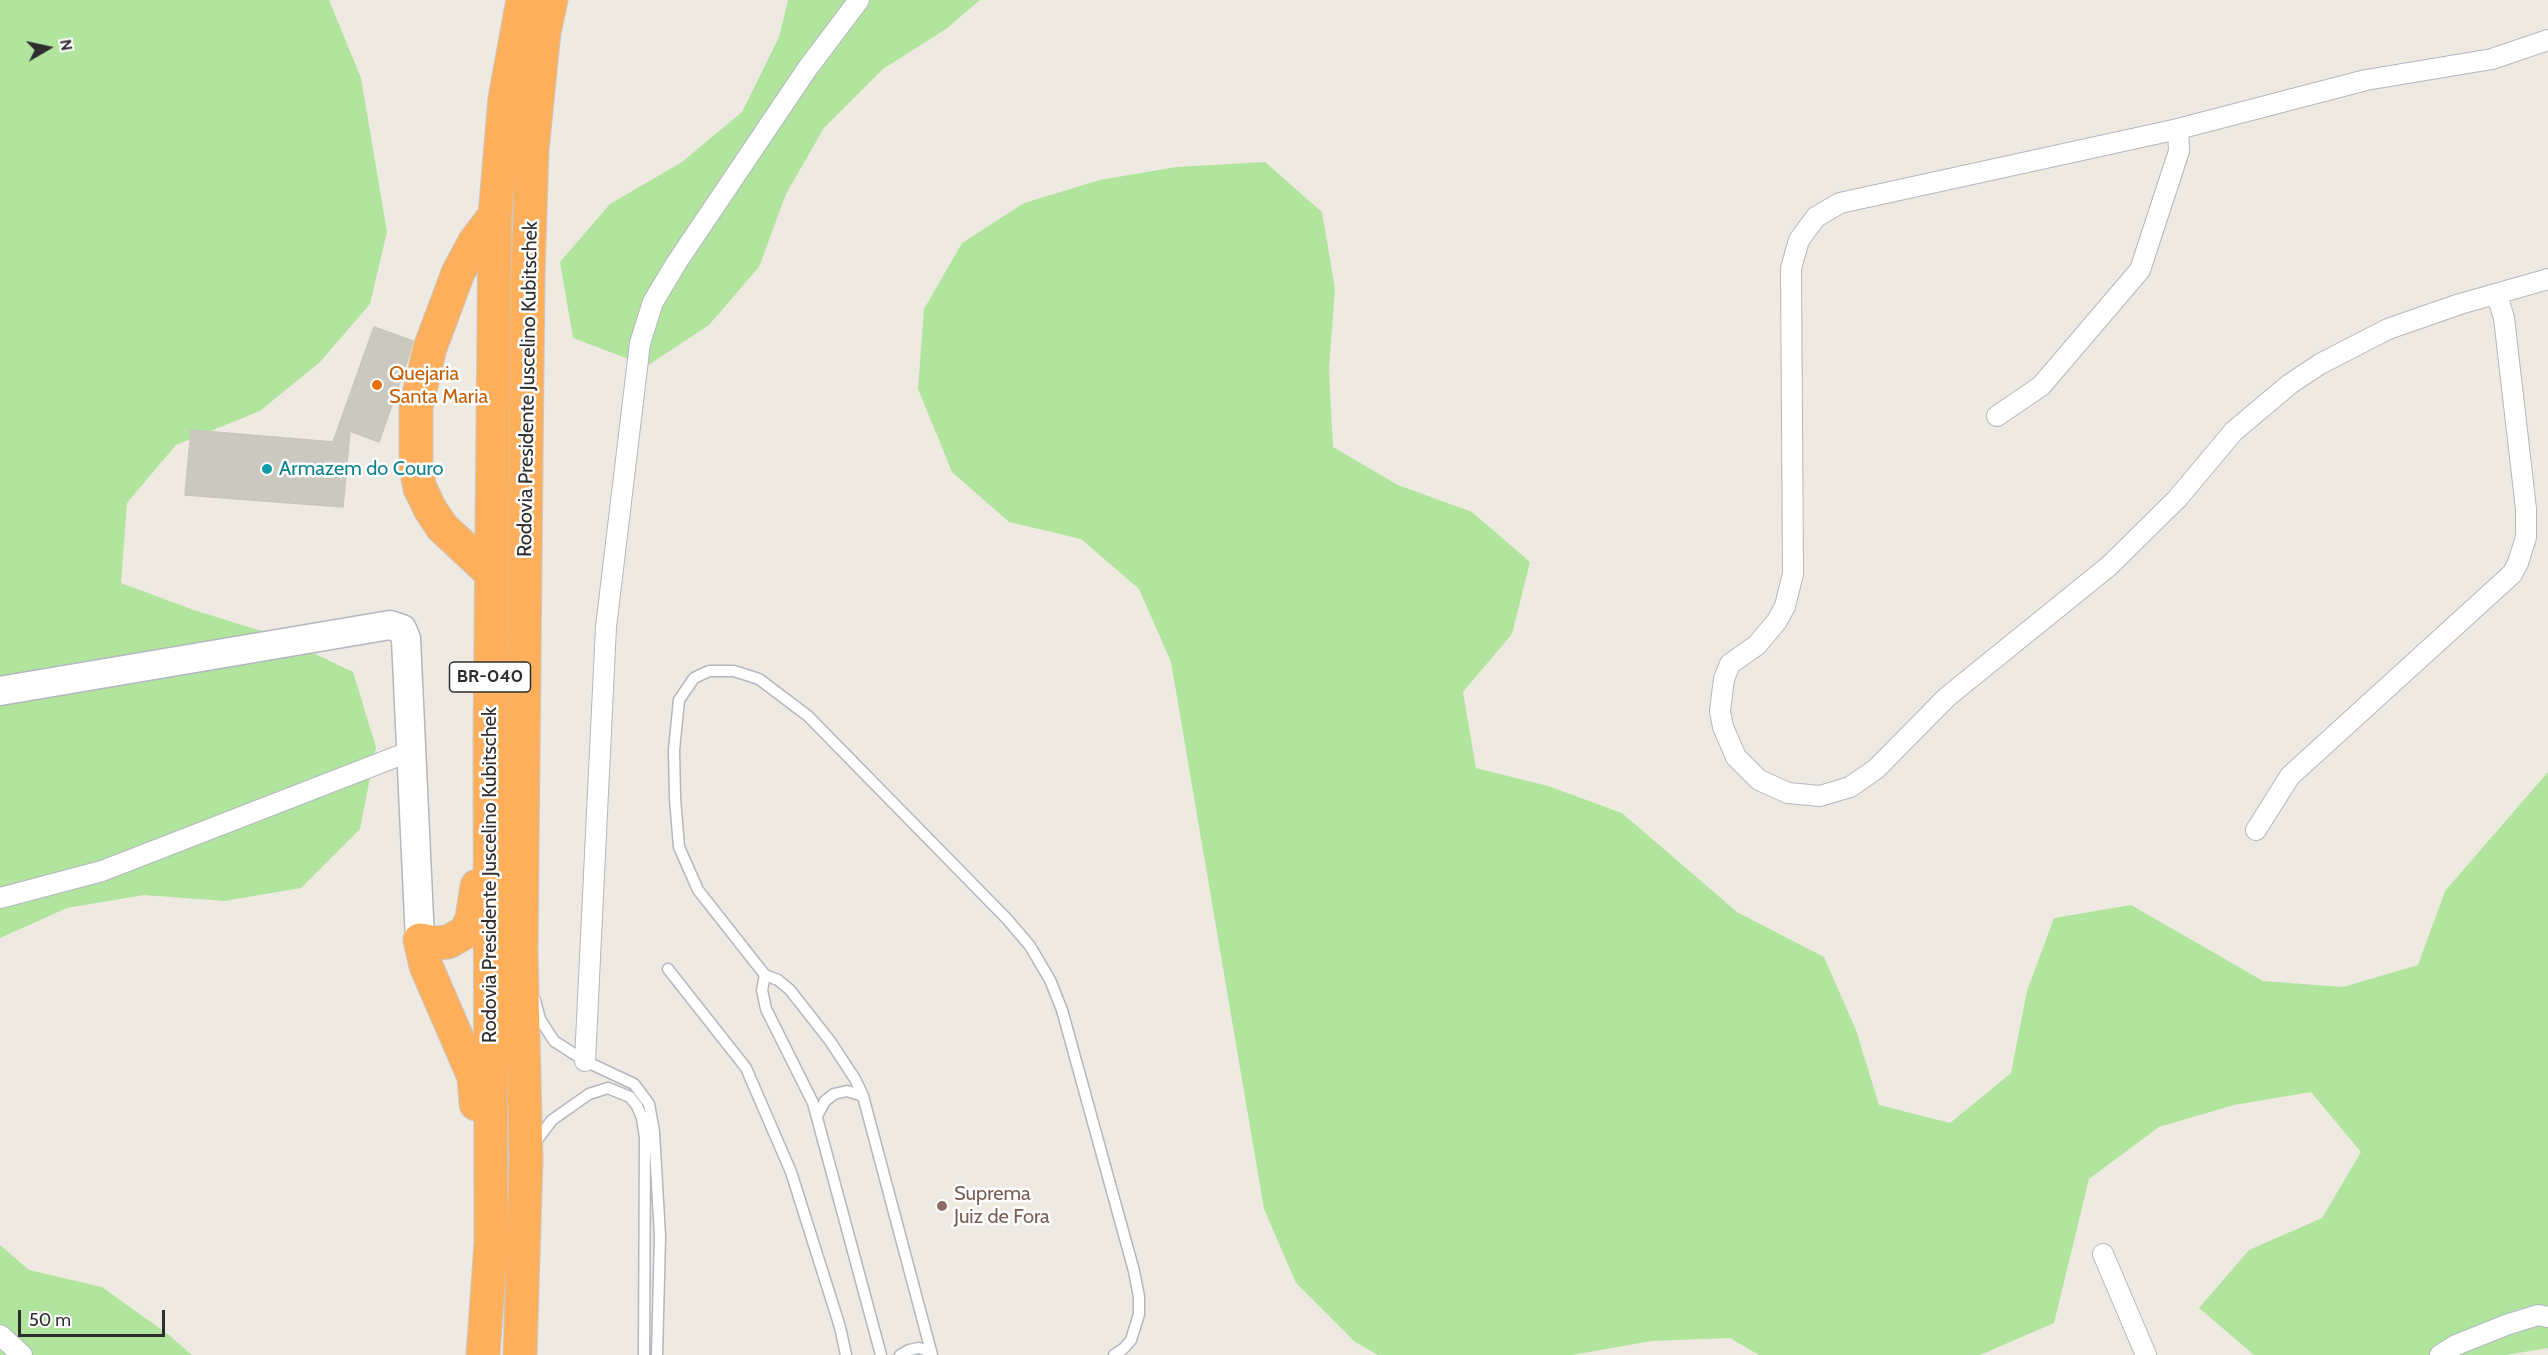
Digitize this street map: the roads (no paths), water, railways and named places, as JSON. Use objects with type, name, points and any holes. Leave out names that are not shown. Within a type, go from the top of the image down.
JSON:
[{"type":"highway","name":"Rodovia Presidente Juscelino Kubitschek","points":[[483,1355],[491,1243],[490,740],[495,214],[505,98],[523,0]]},
{"type":"highway","name":"Rodovia Presidente Juscelino Kubitschek","points":[[520,1355],[526,1160],[521,953],[529,263],[534,130],[544,32],[551,0]]},
{"type":"highway","points":[[491,573],[442,526],[430,509],[420,488],[416,468],[416,407],[430,348],[458,273],[474,243],[495,214]]},
{"type":"highway","points":[[490,740],[477,895],[472,918],[466,932],[459,938],[436,943],[420,940],[426,966],[474,1077],[491,1243]]},
{"type":"street","points":[[585,1061],[606,627],[640,343],[653,302],[677,262],[807,69],[859,0]]},
{"type":"street","points":[[2548,40],[2492,60],[2366,80],[2178,129],[1840,203],[1827,209],[1807,227],[1794,253],[1791,268],[1793,574],[1785,606],[1777,621],[1757,645],[1730,664],[1721,695],[1722,719],[1728,742],[1736,757],[1759,780],[1788,793],[1812,796],[1835,793],[1864,779],[1947,697],[2109,566],[2177,499],[2234,431],[2290,384],[2320,364],[2388,329],[2460,303],[2497,295],[2548,279]]},
{"type":"street","points":[[1996,416],[2041,386],[2140,270],[2179,151],[2178,129]]},
{"type":"street","points":[[2256,830],[2290,776],[2512,574],[2518,563],[2526,537],[2526,509],[2505,318],[2497,295]]},
{"type":"street","points":[[0,691],[394,625],[402,629],[406,639],[420,940]]},
{"type":"street","points":[[0,898],[102,871],[411,751]]},
{"type":"street","points":[[2103,1254],[2146,1355]]},
{"type":"street","points":[[2440,1355],[2456,1345],[2506,1325],[2538,1315],[2548,1317]]},
{"type":"street","points":[[0,1335],[22,1355]]},
{"type":"lane","points":[[932,1353],[863,1096],[844,1061],[790,990],[778,980],[765,975],[698,890],[679,847],[674,750],[679,700],[694,678],[709,671],[734,671],[759,679],[808,716],[1007,919],[1030,946],[1062,1010],[1134,1271],[1139,1298],[1139,1314],[1133,1334],[1123,1349],[1114,1355]]},
{"type":"lane","points":[[521,953],[540,1019],[547,1032],[562,1048],[634,1084],[649,1104],[660,1236],[657,1355]]},
{"type":"lane","points":[[668,969],[746,1068],[791,1172],[840,1327],[846,1355]]},
{"type":"lane","points":[[765,975],[762,990],[766,1009],[813,1103],[881,1355]]},
{"type":"lane","points":[[606,1072],[608,1088]]},
{"type":"lane","points":[[526,1160],[537,1138],[552,1120],[589,1094],[608,1088],[630,1097],[637,1106],[642,1118],[645,1138],[644,1355]]},
{"type":"lane","points":[[816,1116],[825,1101],[834,1094],[847,1091],[863,1096]]},
{"type":"lane","points":[[900,1355],[919,1348],[932,1353]]},
{"type":"place","name":"Quejaria Santa Maria","points":[[377,385]]},
{"type":"place","name":"Armazem do Couro","points":[[267,469]]},
{"type":"place","name":"Suprema Juiz de Fora","points":[[942,1206]]}]
